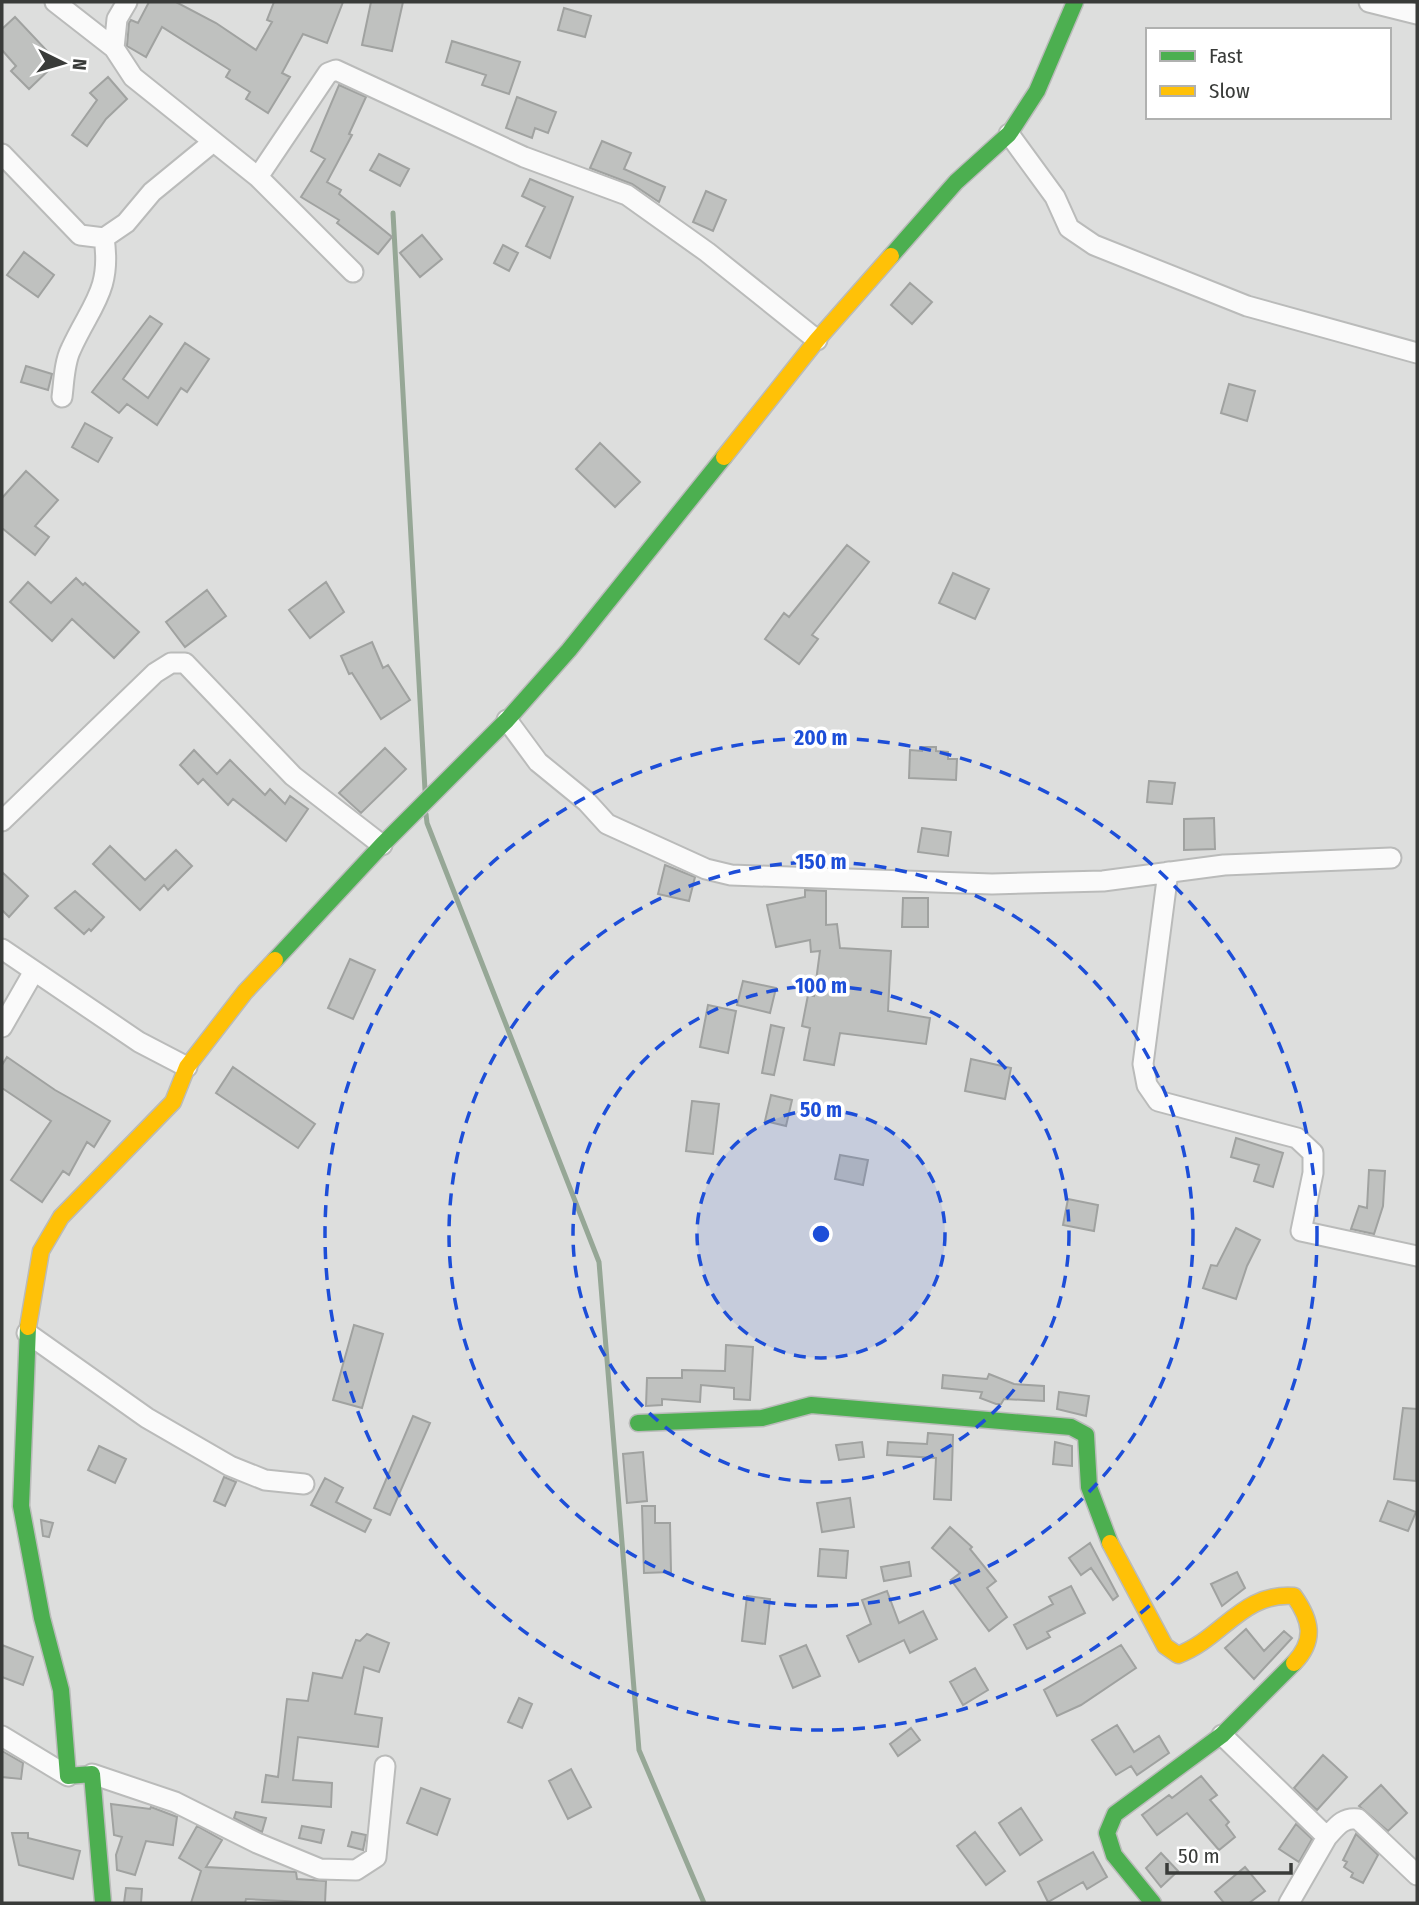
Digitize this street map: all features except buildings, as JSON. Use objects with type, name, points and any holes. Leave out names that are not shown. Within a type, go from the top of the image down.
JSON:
[{"type":"street","points":[[55,2],[114,48],[133,77],[258,177],[354,272]]},
{"type":"street","points":[[114,48],[117,19],[127,2]]},
{"type":"street","points":[[68,1776],[61,1690],[42,1618],[21,1506],[27,1333],[31,1296],[41,1251],[61,1217],[93,1181],[173,1102],[187,1067],[245,992],[382,845],[507,720],[586,630],[817,340],[956,182],[1009,134],[1037,91],[1075,2]]},
{"type":"street","points":[[1369,2],[1417,14]]},
{"type":"street","points":[[258,177],[328,73],[336,70],[524,158],[627,195],[707,253],[817,340]]},
{"type":"street","points":[[1009,134],[1055,197],[1069,228],[1094,245],[1247,306],[1417,353]]},
{"type":"street","points":[[2,154],[80,235],[104,238],[126,223],[152,192],[213,142]]},
{"type":"street","points":[[62,397],[69,352],[104,287],[108,263],[104,238]]},
{"type":"street","points":[[712,264],[817,340]]},
{"type":"street","points":[[2,821],[155,673],[171,663],[185,663],[293,776],[382,845]]},
{"type":"street","points":[[507,720],[538,762],[587,802],[607,824],[706,869],[732,875],[992,884],[1103,881],[1224,865],[1391,858]]},
{"type":"street","points":[[1168,872],[1143,1064],[1147,1085],[1158,1101],[1297,1138],[1313,1153],[1313,1173],[1301,1231],[1417,1256]]},
{"type":"street","points":[[2,949],[33,973],[139,1042],[187,1067]]},
{"type":"street","points":[[2,1027],[33,973]]},
{"type":"street","points":[[27,1333],[147,1418],[230,1466],[265,1480],[304,1484]]},
{"type":"street","points":[[638,1423],[762,1418],[811,1405],[1071,1427],[1086,1435],[1090,1446],[1090,1490],[1100,1524],[1165,1646],[1178,1655],[1193,1652],[1259,1598],[1277,1592],[1294,1597],[1309,1617],[1312,1634],[1304,1652],[1222,1735],[1115,1814],[1107,1833],[1114,1855],[1153,1903]]},
{"type":"street","points":[[2,1495],[21,1506]]},
{"type":"street","points":[[1222,1735],[1327,1837]]},
{"type":"street","points":[[2,1736],[68,1776],[92,1774],[175,1802],[257,1843],[320,1869],[356,1870],[376,1857],[385,1766]]},
{"type":"street","points":[[92,1774],[103,1903]]},
{"type":"street","points":[[1298,1900],[1327,1837],[1341,1822],[1349,1818],[1359,1819],[1417,1875]]},
{"type":"waterway","points":[[393,213],[425,790]]},
{"type":"waterway","points":[[426,814],[427,823],[599,1262],[639,1750],[704,1903]]},
{"type":"traffic: fast","points":[[891,256],[956,182],[1009,134],[1037,91],[1075,2]]},
{"type":"traffic: fast","points":[[275,960],[382,845],[507,720],[569,650],[724,457]]},
{"type":"traffic: fast","points":[[28,1327],[21,1506],[42,1618],[61,1690],[68,1776],[92,1774],[103,1903]]},
{"type":"traffic: fast","points":[[638,1423],[762,1418],[811,1405],[1071,1427],[1086,1435],[1089,1487],[1110,1543]]},
{"type":"traffic: fast","points":[[1153,1903],[1114,1855],[1107,1833],[1115,1814],[1222,1735],[1294,1663]]},
{"type":"traffic: slow","points":[[724,457],[817,340],[891,256]]},
{"type":"traffic: slow","points":[[28,1327],[41,1251],[61,1217],[173,1102],[187,1067],[245,992],[275,960]]},
{"type":"traffic: slow","points":[[1110,1543],[1165,1646],[1178,1655],[1208,1638],[1246,1608],[1260,1601],[1294,1596],[1304,1613],[1309,1630],[1306,1646],[1294,1663]]}]
